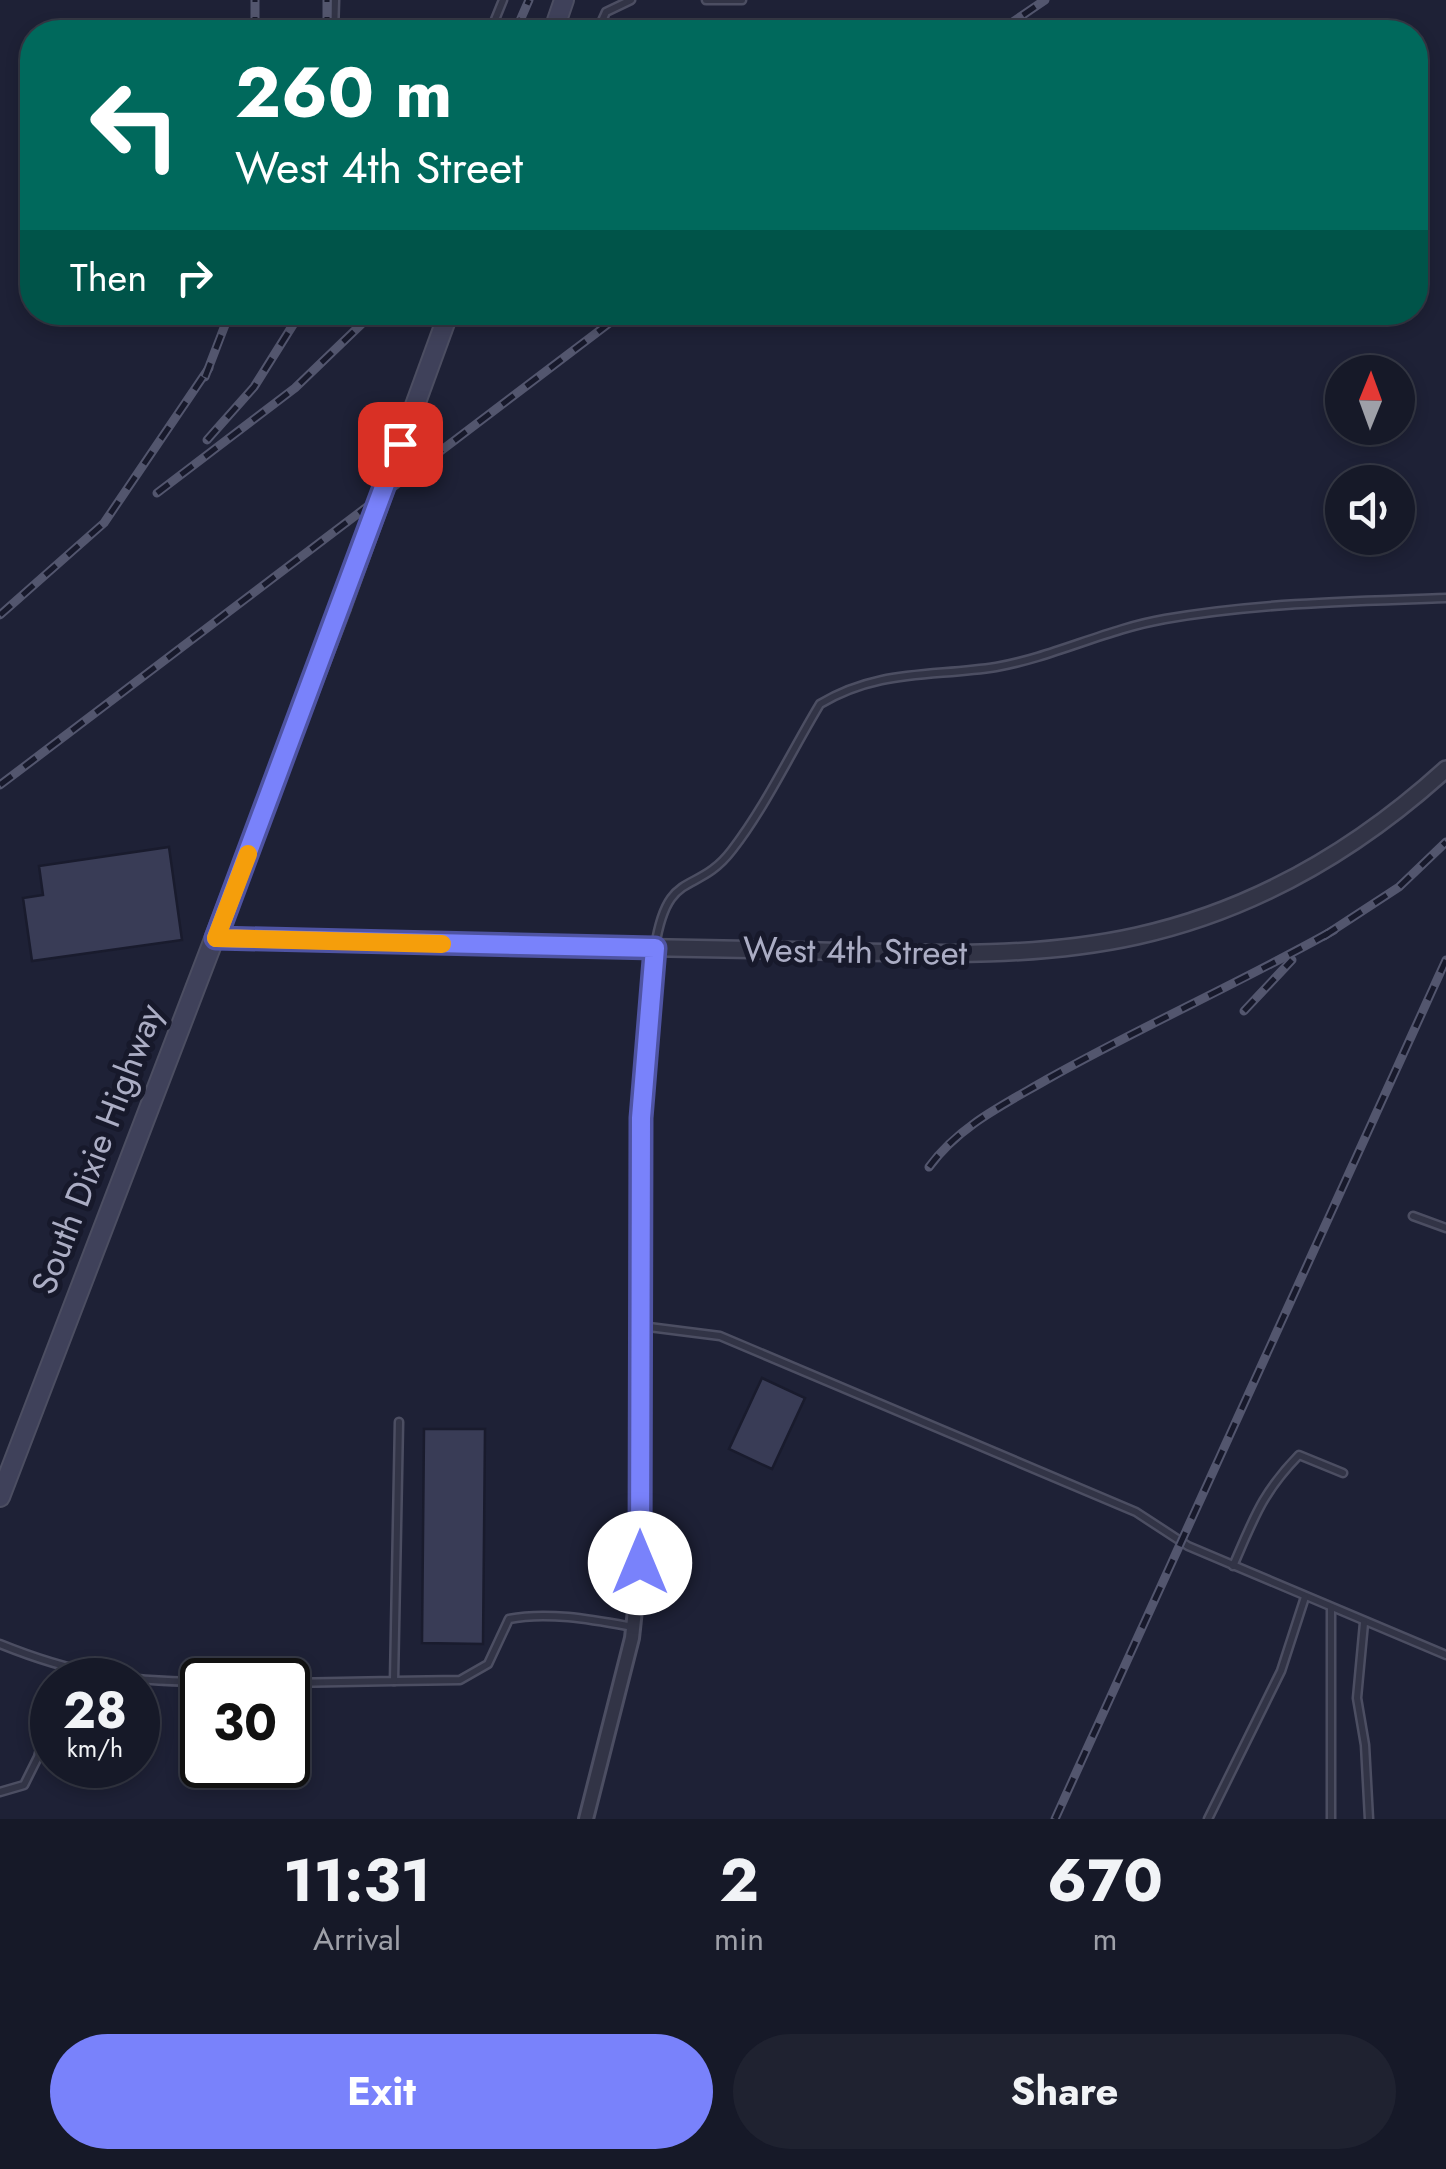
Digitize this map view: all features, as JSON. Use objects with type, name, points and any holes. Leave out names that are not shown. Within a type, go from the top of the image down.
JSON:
[{"type":"main road","name":"South Dixie Highway","points":[[0,1497],[216,938],[444,325]]},
{"type":"street","name":"West 4th Street","points":[[216,938],[997,952],[1138,936],[1221,911],[1284,884],[1370,832],[1446,769]]},
{"type":"street","points":[[586,1819],[633,1627],[640,1563],[641,1118],[655,948]]},
{"type":"lane","points":[[602,20],[606,12],[630,0]]},
{"type":"lane","points":[[706,0],[742,0]]},
{"type":"lane","points":[[655,948],[660,915],[670,895],[730,853],[820,704],[871,678],[999,666],[1165,619],[1321,602],[1446,598]]},
{"type":"lane","points":[[1413,1216],[1446,1228]]},
{"type":"lane","points":[[640,1326],[720,1336],[1136,1512],[1188,1546],[1446,1655]]},
{"type":"lane","points":[[394,1681],[399,1422]]},
{"type":"lane","points":[[1233,1566],[1262,1498],[1299,1455],[1343,1473]]},
{"type":"lane","points":[[1208,1819],[1281,1671],[1305,1597]]},
{"type":"lane","points":[[1331,1608],[1331,1819]]},
{"type":"lane","points":[[310,1683],[460,1680],[488,1664],[509,1619],[543,1616],[633,1627]]},
{"type":"lane","points":[[1364,1622],[1357,1698],[1366,1745],[1368,1819]]},
{"type":"lane","points":[[0,1644],[35,1658]]},
{"type":"lane","points":[[0,1792],[24,1785],[30,1778]]},
{"type":"building","points":[[169,847],[182,940],[32,961],[23,898],[43,895],[39,866]]},
{"type":"building","points":[[762,1378],[805,1398],[772,1469],[729,1449]]},
{"type":"building","points":[[424,1429],[485,1429],[483,1644],[422,1643]]},
{"type":"railway","points":[[255,0],[255,20]]},
{"type":"railway","points":[[327,0],[327,20]]},
{"type":"railway","points":[[520,20],[529,0]]},
{"type":"railway","points":[[1016,20],[1045,0]]},
{"type":"railway","points":[[205,377],[225,325]]},
{"type":"railway","points":[[207,440],[254,387],[293,325]]},
{"type":"railway","points":[[157,493],[295,388],[360,325]]},
{"type":"railway","points":[[0,785],[607,325]]},
{"type":"railway","points":[[0,615],[104,523],[209,368]]},
{"type":"railway","points":[[1324,936],[1399,887],[1446,842]]},
{"type":"railway","points":[[929,1167],[968,1128],[1014,1098],[1334,930]]},
{"type":"railway","points":[[1244,1011],[1292,960]]},
{"type":"railway","points":[[1055,1819],[1446,960]]},
{"type":"slow traffic","points":[[248,854],[216,938],[442,944]]},
{"type":"route","points":[[400,444],[216,938],[655,948],[641,1118],[640,1563]]}]
